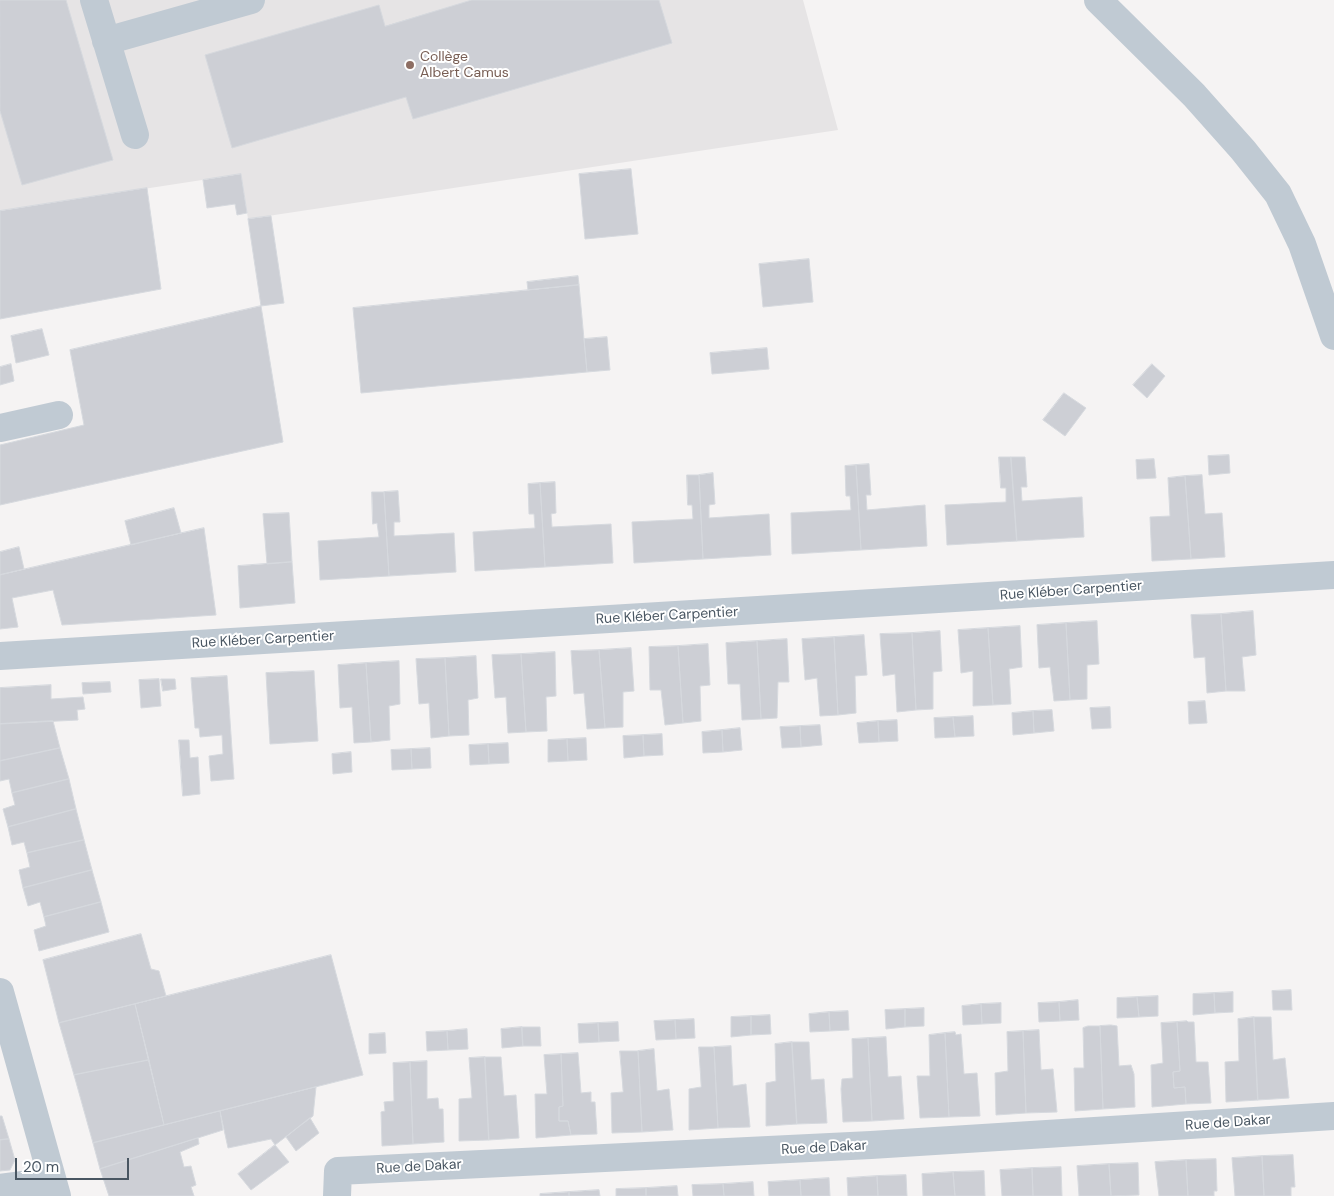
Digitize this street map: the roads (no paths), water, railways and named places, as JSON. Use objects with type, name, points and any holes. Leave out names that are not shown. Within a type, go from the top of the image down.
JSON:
[{"type":"street","points":[[94,0],[135,135]]},
{"type":"street","points":[[106,41],[251,0]]},
{"type":"street","points":[[1098,0],[1194,95],[1243,150],[1278,194],[1302,244],[1334,336]]},
{"type":"street","points":[[0,428],[59,415]]},
{"type":"street","name":"Rue Kléber Carpentier","points":[[0,656],[1334,575]]},
{"type":"street","points":[[0,992],[54,1188],[0,1188]]},
{"type":"street","name":"Rue de Dakar","points":[[337,1196],[338,1171],[871,1145],[1334,1116]]},
{"type":"place","name":"Collège Albert Camus","points":[[410,65]]}]
